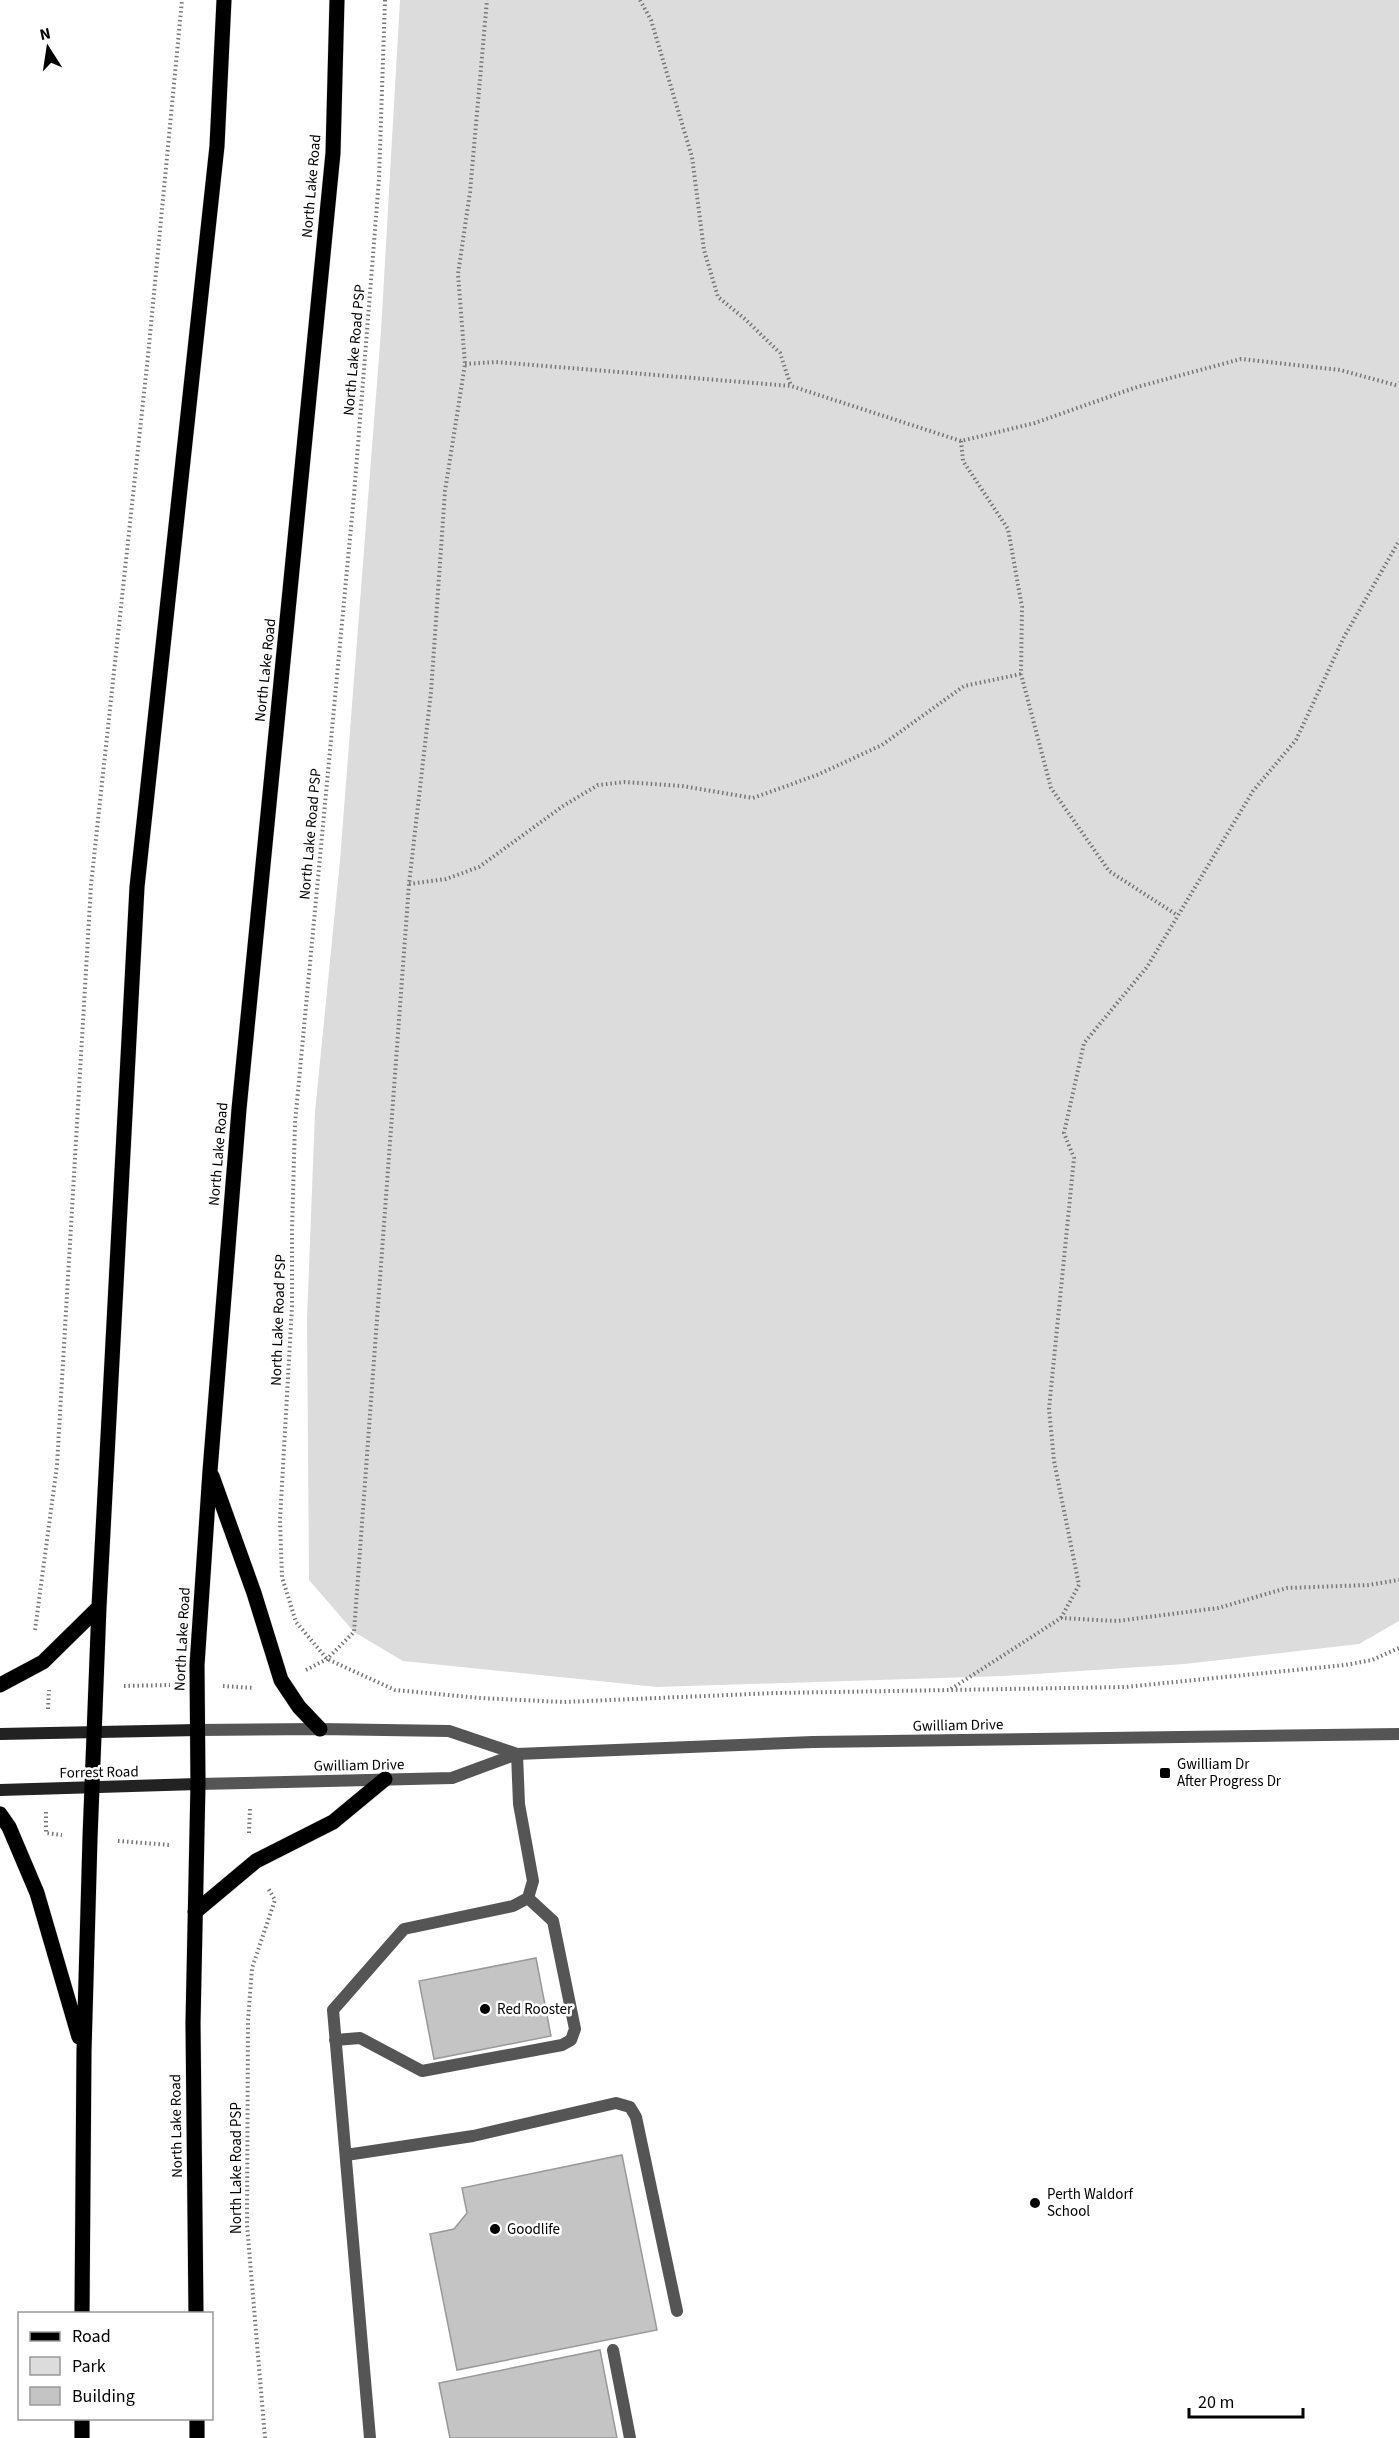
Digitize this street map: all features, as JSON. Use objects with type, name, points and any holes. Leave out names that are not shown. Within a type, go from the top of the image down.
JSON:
[{"type":"main road","points":[[82,2312],[84,2051],[90,1838],[99,1607],[137,887],[218,146],[224,0]]},
{"type":"main road","name":"North Lake Road","points":[[196,2312],[193,2023],[198,1784],[196,1686],[210,1471],[239,1109],[333,153],[337,0]]},
{"type":"main road","points":[[210,1471],[254,1593],[281,1680],[299,1707],[320,1729]]},
{"type":"main road","points":[[0,1685],[44,1662],[99,1607]]},
{"type":"main road","points":[[0,1734],[198,1730]]},
{"type":"main road","points":[[195,1912],[256,1861],[333,1822],[385,1779]]},
{"type":"main road","name":"Forrest Road","points":[[0,1790],[198,1784]]},
{"type":"main road","points":[[0,1814],[9,1827],[37,1893],[84,2051]]},
{"type":"main road","points":[[82,2420],[82,2438]]},
{"type":"main road","points":[[197,2420],[197,2438]]},
{"type":"street","name":"Gwilliam Drive","points":[[198,1730],[449,1731],[517,1754]]},
{"type":"street","name":"Gwilliam Drive","points":[[198,1784],[453,1778],[517,1754],[813,1742],[1399,1734]]},
{"type":"street","points":[[370,2438],[333,2010],[404,1929],[513,1906],[528,1898],[532,1881],[519,1804],[517,1754]]},
{"type":"street","points":[[335,2040],[360,2038],[422,2071],[562,2045],[571,2040],[574,2029],[553,1921],[528,1898]]},
{"type":"street","points":[[346,2155],[473,2136],[616,2103],[630,2107],[636,2117],[676,2311]]},
{"type":"street","points":[[613,2350],[630,2438]]},
{"type":"path","points":[[44,1662],[35,1630],[57,1465],[91,885],[147,367],[182,0]]},
{"type":"path","name":"North Lake Road PSP","points":[[327,1659],[296,1622],[282,1577],[280,1520],[292,1306],[296,1123],[353,506],[377,214],[385,0]]},
{"type":"path","points":[[487,0],[470,192],[458,274],[465,364],[445,491],[431,692],[409,884],[354,1632],[327,1659],[395,1690],[480,1698],[564,1702],[775,1693],[1125,1687],[1345,1665],[1372,1660],[1399,1648]]},
{"type":"path","points":[[640,0],[651,20],[692,158],[704,250],[718,297],[745,318],[780,353],[791,386]]},
{"type":"path","points":[[465,364],[496,362],[791,386],[961,441],[1035,423],[1137,387],[1241,359],[1340,370],[1399,386]]},
{"type":"path","points":[[961,441],[963,461],[1008,528],[1022,607],[1021,674],[1051,788],[1109,871],[1177,915]]},
{"type":"path","points":[[951,1689],[1061,1618],[1079,1585],[1054,1461],[1049,1409],[1074,1158],[1064,1132],[1084,1043],[1147,967],[1252,791],[1296,740],[1344,637],[1399,541]]},
{"type":"path","points":[[409,884],[446,879],[479,867],[563,806],[598,785],[625,782],[682,786],[753,798],[817,775],[882,745],[964,686],[1021,674]]},
{"type":"path","points":[[1061,1618],[1117,1621],[1218,1608],[1287,1588],[1368,1585],[1399,1580]]},
{"type":"path","points":[[96,1687],[254,1688]]},
{"type":"path","points":[[46,1833],[146,1845],[196,1845]]},
{"type":"path","name":"North Lake Road PSP","points":[[265,2438],[247,2225],[248,2021],[252,1968],[275,1900]]},
{"type":"green space","points":[[400,0],[1399,0],[1399,1621],[1359,1644],[1185,1664],[1004,1676],[657,1687],[403,1661],[354,1632],[309,1580],[307,1319],[315,1112],[340,860],[381,331]]},
{"type":"building","name":"Red Rooster","points":[[536,1958],[551,2036],[434,2059],[419,1981]]},
{"type":"building","points":[[622,2155],[657,2330],[457,2370],[430,2234],[454,2229],[467,2213],[462,2188]]},
{"type":"building","points":[[600,2350],[617,2438],[450,2438],[439,2383]]},
{"type":"place","name":"Gwilliam Dr After Progress Dr","points":[[1165,1773]]},
{"type":"place","name":"Red Rooster","points":[[485,2009]]},
{"type":"place","name":"Perth Waldorf School","points":[[1035,2203]]},
{"type":"place","name":"Goodlife","points":[[495,2229]]}]
